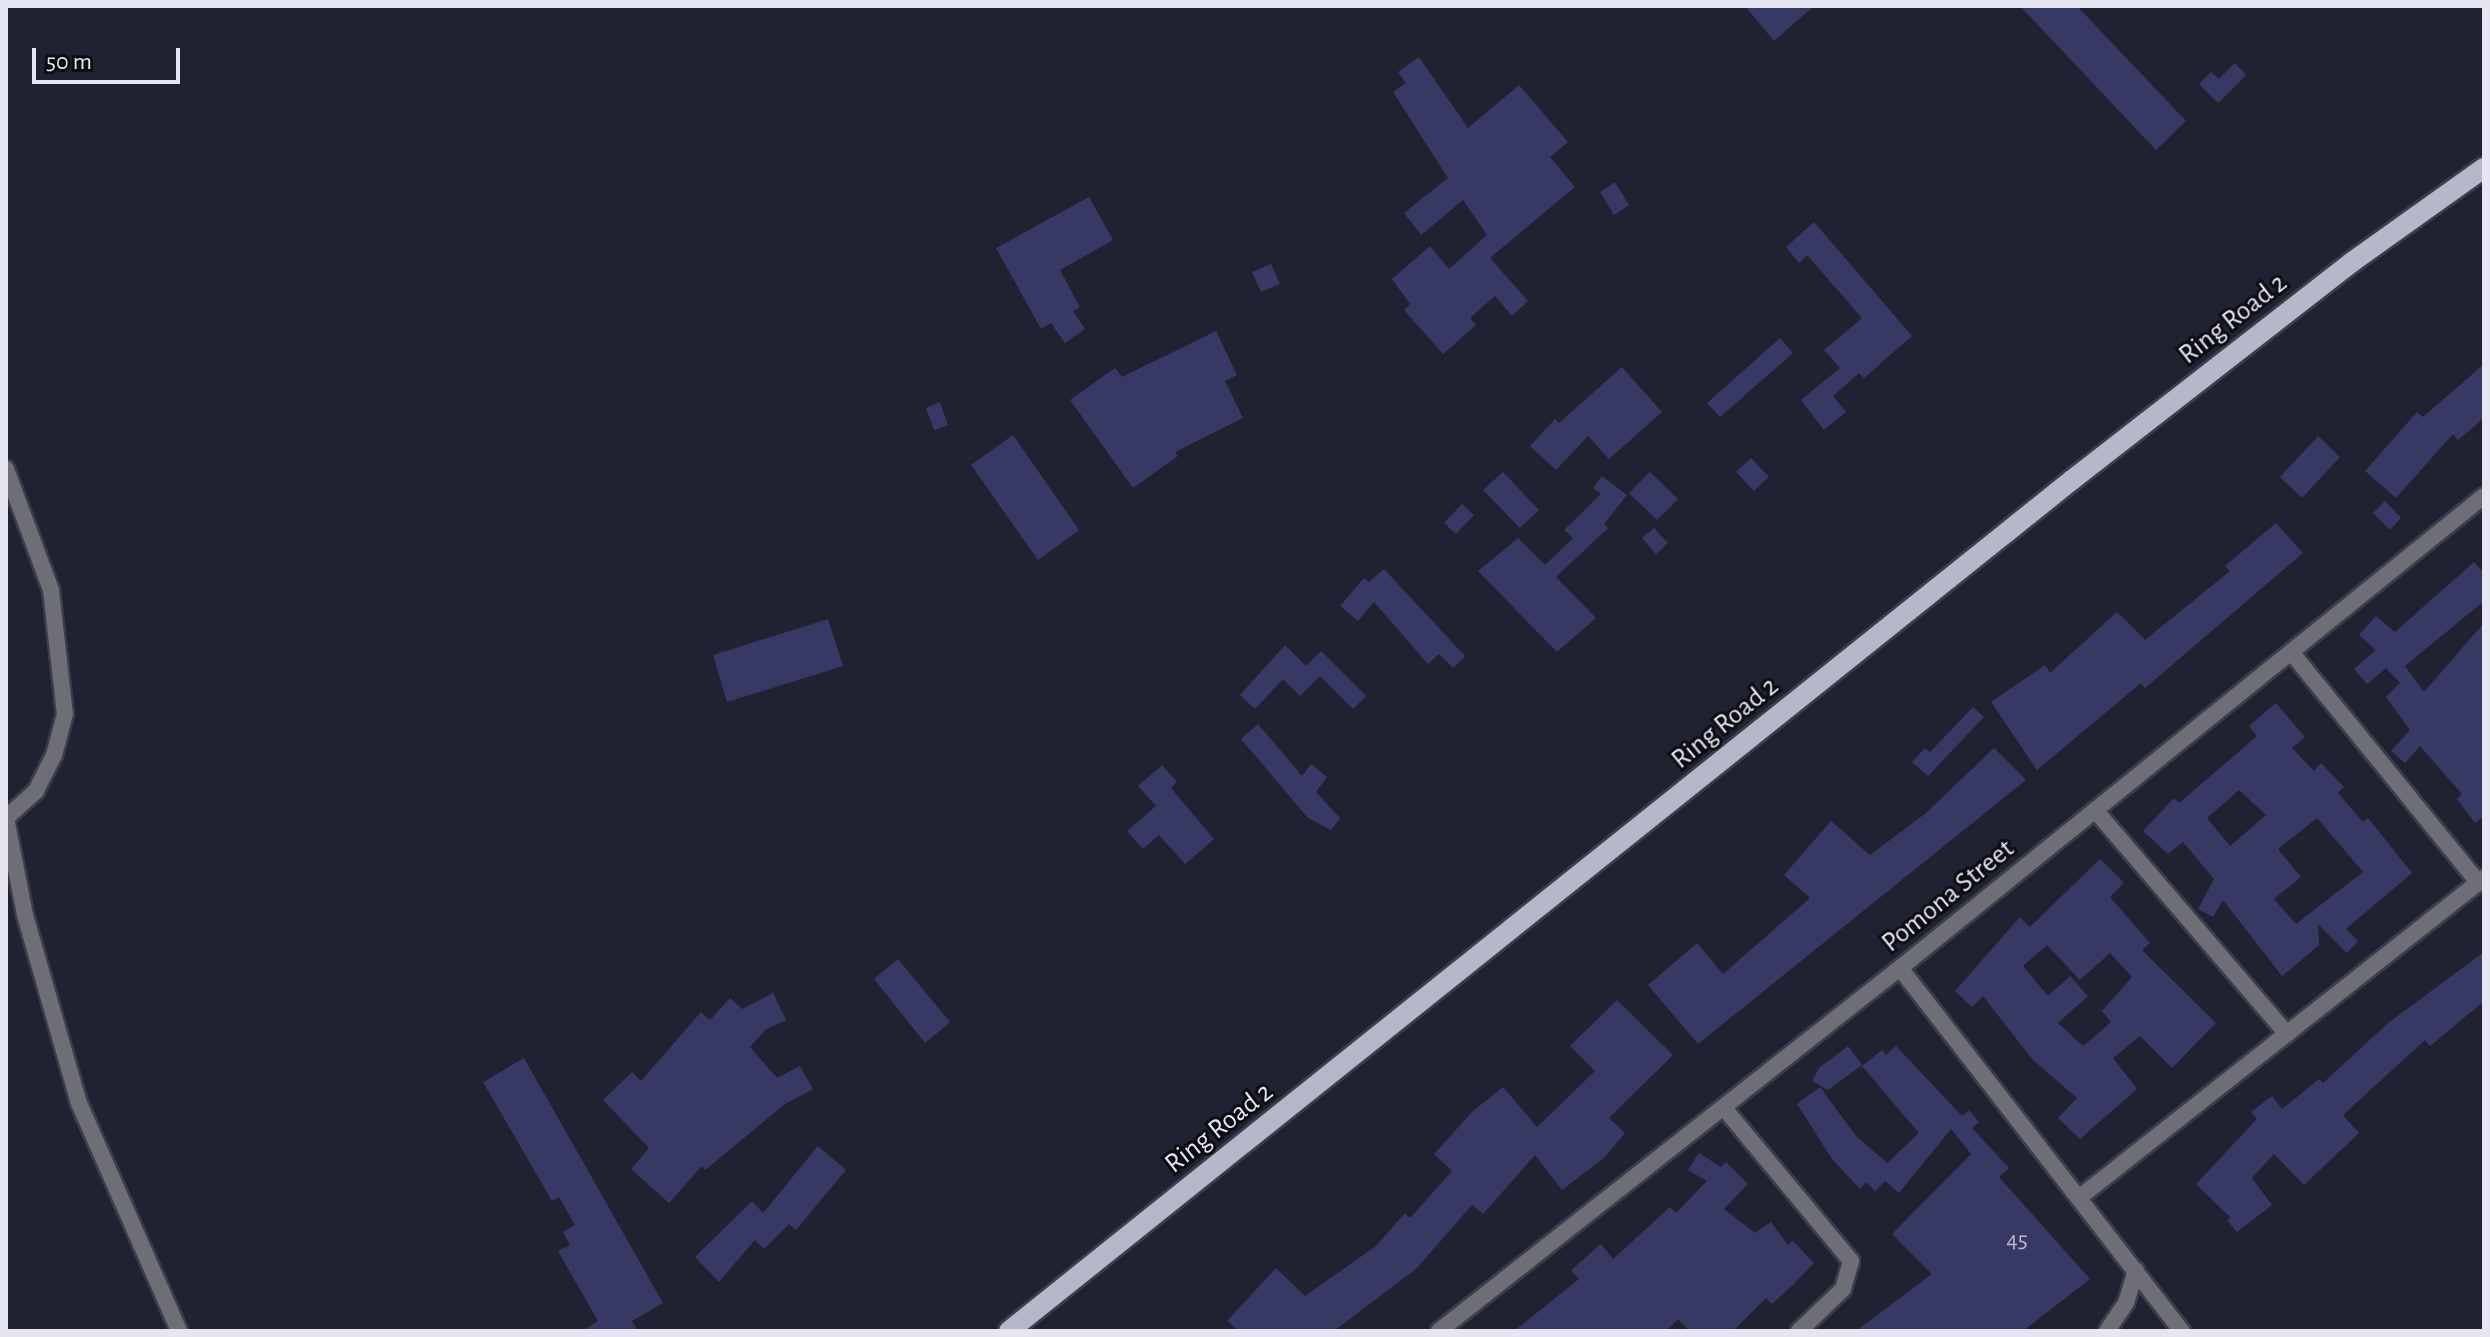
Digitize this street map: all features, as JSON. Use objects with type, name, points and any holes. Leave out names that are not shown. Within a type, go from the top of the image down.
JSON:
[{"type":"main road","name":"Ring Road 2","points":[[1009,1331],[2083,471],[2340,271],[2484,168]]},
{"type":"street","points":[[6,469],[51,590],[65,714],[54,755],[36,791],[6,818],[25,915],[79,1103],[179,1331]]},
{"type":"street","name":"Pomona Street","points":[[1439,1331],[1900,968],[2484,496]]},
{"type":"street","points":[[2080,1197],[2481,880],[2291,652]]},
{"type":"street","points":[[2095,810],[2287,1034]]},
{"type":"street","points":[[1900,968],[2080,1197],[2177,1329]]},
{"type":"street","points":[[1724,1108],[1851,1261],[1843,1289],[1799,1331]]},
{"type":"street","points":[[2107,1331],[2126,1303],[2136,1270]]},
{"type":"building","points":[[1745,6],[1814,6],[1774,41]]},
{"type":"building","points":[[2020,6],[2077,6],[2186,121],[2156,150]]},
{"type":"building","points":[[1419,57],[1468,128],[1519,85],[1568,142],[1550,157],[1575,187],[1490,258],[1528,301],[1512,316],[1495,296],[1470,318],[1476,325],[1443,354],[1404,310],[1410,304],[1392,279],[1430,246],[1449,269],[1487,235],[1463,200],[1421,235],[1404,213],[1448,178],[1393,92],[1406,83],[1398,72]]},
{"type":"building","points":[[2235,63],[2246,75],[2218,103],[2199,84],[2211,72],[2219,79]]},
{"type":"building","points":[[1615,182],[1629,205],[1614,215],[1600,192]]},
{"type":"building","points":[[1089,197],[1113,240],[1060,270],[1080,307],[1073,311],[1085,329],[1065,343],[1051,323],[1041,329],[996,248]]},
{"type":"building","points":[[1814,222],[1912,336],[1864,378],[1859,373],[1833,396],[1846,412],[1824,430],[1801,400],[1840,368],[1824,350],[1862,318],[1807,255],[1799,263],[1786,247]]},
{"type":"building","points":[[1271,264],[1280,284],[1261,292],[1252,272]]},
{"type":"building","points":[[1216,331],[1237,375],[1225,381],[1243,418],[1175,452],[1178,456],[1133,488],[1070,400],[1115,368],[1122,377]]},
{"type":"building","points":[[1780,338],[1793,353],[1720,417],[1707,403]]},
{"type":"building","points":[[2484,364],[2484,418],[2458,440],[2453,434],[2396,498],[2365,471],[2417,412],[2423,417]]},
{"type":"building","points":[[1622,367],[1662,412],[1609,459],[1588,436],[1556,470],[1530,446],[1555,419],[1559,423]]},
{"type":"building","points":[[940,402],[948,425],[934,430],[926,408]]},
{"type":"building","points":[[1013,435],[1079,530],[1038,560],[971,465]]},
{"type":"building","points":[[2318,436],[2340,457],[2302,498],[2280,477]]},
{"type":"building","points":[[1751,458],[1769,477],[1754,491],[1736,472]]},
{"type":"building","points":[[1503,472],[1539,510],[1520,528],[1483,490]]},
{"type":"building","points":[[1650,472],[1678,499],[1657,520],[1629,493]]},
{"type":"building","points":[[1602,476],[1627,495],[1604,524],[1608,528],[1556,577],[1596,618],[1557,652],[1478,571],[1518,538],[1545,565],[1573,538],[1564,530],[1601,494],[1593,488]]},
{"type":"building","points":[[2385,501],[2401,518],[2390,530],[2373,513]]},
{"type":"building","points":[[1462,504],[1474,515],[1456,534],[1444,523]]},
{"type":"building","points":[[2276,523],[2303,553],[2145,688],[2141,683],[2037,770],[1991,702],[2045,665],[2050,673],[2117,612],[2145,640],[2230,571],[2225,566]]},
{"type":"building","points":[[1654,528],[1668,543],[1656,554],[1642,538]]},
{"type":"building","points":[[2474,562],[2484,573],[2484,601],[2405,666],[2424,692],[2484,623],[2484,816],[2475,823],[2457,799],[2462,794],[2420,746],[2405,763],[2391,751],[2410,730],[2386,697],[2400,683],[2386,668],[2367,684],[2354,669],[2376,650],[2359,635],[2376,616],[2395,632]]},
{"type":"building","points":[[1384,569],[1465,656],[1453,668],[1439,654],[1428,664],[1374,602],[1358,621],[1340,606],[1364,578],[1369,582]]},
{"type":"building","points":[[828,619],[843,666],[727,702],[713,655]]},
{"type":"building","points":[[1285,645],[1306,666],[1321,651],[1366,696],[1353,709],[1320,676],[1300,696],[1283,679],[1255,709],[1240,695]]},
{"type":"building","points":[[2276,703],[2305,737],[2292,748],[2314,771],[2321,763],[2344,787],[2338,793],[2363,822],[2368,818],[2412,873],[2346,929],[2358,941],[2347,953],[2318,924],[2319,945],[2282,976],[2223,900],[2213,917],[2198,909],[2214,879],[2183,842],[2168,854],[2143,831],[2174,798],[2179,803],[2257,736],[2249,726]],"holes":[[[2239,790],[2266,815],[2230,846],[2207,818]],[[2317,818],[2363,872],[2296,924],[2274,899],[2301,877],[2278,849]]]},
{"type":"building","points":[[1973,707],[1984,717],[1928,776],[1912,762],[1925,748],[1930,752]]},
{"type":"building","points":[[1258,724],[1302,776],[1311,764],[1327,777],[1316,792],[1340,818],[1331,830],[1308,818],[1241,739]]},
{"type":"building","points":[[1994,748],[2026,780],[1698,1044],[1648,985],[1697,943],[1723,974],[1810,898],[1784,875],[1831,821],[1870,855],[1926,813]]},
{"type":"building","points":[[1162,765],[1177,782],[1171,788],[1214,839],[1185,864],[1159,835],[1143,849],[1127,831],[1156,806],[1138,786]]},
{"type":"building","points":[[2100,859],[2124,883],[2110,897],[2150,943],[2142,950],[2216,1023],[2172,1068],[2140,1036],[2113,1058],[2137,1089],[2080,1139],[2058,1118],[2077,1098],[2032,1059],[1983,996],[1972,1007],[1955,991],[2020,917],[2030,927]],"holes":[[[2047,945],[2080,980],[2110,953],[2132,977],[2102,1011],[2111,1022],[2083,1046],[2058,1023],[2088,996],[2070,976],[2048,996],[2023,966]]]},
{"type":"building","points":[[2484,952],[2484,1001],[2430,1046],[2425,1040],[2343,1115],[2359,1133],[2304,1185],[2274,1154],[2252,1178],[2272,1205],[2237,1232],[2227,1220],[2231,1218],[2196,1184],[2257,1119],[2251,1112],[2272,1096],[2282,1109],[2319,1079],[2323,1083],[2388,1023]]},
{"type":"building","points":[[898,959],[950,1022],[925,1043],[874,979]]},
{"type":"building","points":[[773,993],[786,1020],[765,1030],[750,1047],[777,1078],[800,1066],[813,1089],[785,1104],[705,1170],[702,1166],[669,1203],[631,1169],[649,1148],[603,1100],[632,1072],[641,1081],[701,1012],[710,1020],[730,998],[742,1009]]},
{"type":"building","points":[[1617,1000],[1673,1055],[1609,1118],[1625,1133],[1604,1158],[1562,1190],[1535,1155],[1483,1214],[1472,1205],[1417,1268],[1334,1331],[1239,1331],[1227,1321],[1276,1268],[1305,1296],[1376,1246],[1405,1213],[1410,1218],[1452,1171],[1434,1154],[1473,1111],[1503,1087],[1537,1127],[1595,1071],[1570,1046]]},
{"type":"building","points":[[1848,1046],[1862,1065],[1828,1090],[1812,1081],[1819,1068]]},
{"type":"building","points":[[1896,1046],[1962,1116],[1969,1110],[1979,1122],[1972,1128],[2009,1168],[1999,1177],[2090,1279],[2023,1331],[1856,1331],[1932,1274],[1892,1234],[1971,1154],[1951,1129],[1899,1193],[1885,1181],[1875,1191],[1866,1182],[1860,1189],[1832,1159],[1797,1104],[1820,1087],[1856,1136],[1887,1163],[1919,1133],[1862,1066],[1882,1050],[1886,1055]]},
{"type":"building","points":[[524,1058],[663,1303],[632,1321],[638,1331],[582,1331],[598,1321],[558,1251],[570,1245],[563,1232],[575,1225],[559,1197],[552,1201],[483,1082]]},
{"type":"building","points":[[818,1146],[846,1170],[796,1230],[789,1224],[764,1249],[755,1240],[719,1282],[695,1257],[752,1201],[763,1213]]},
{"type":"building","points":[[1699,1153],[1721,1167],[1726,1162],[1748,1184],[1724,1209],[1755,1233],[1771,1222],[1788,1245],[1793,1241],[1814,1263],[1793,1285],[1772,1304],[1766,1298],[1733,1331],[1689,1331],[1678,1319],[1666,1331],[1514,1331],[1579,1279],[1571,1270],[1601,1244],[1613,1259],[1670,1207],[1676,1213],[1707,1181],[1688,1170]]}]
